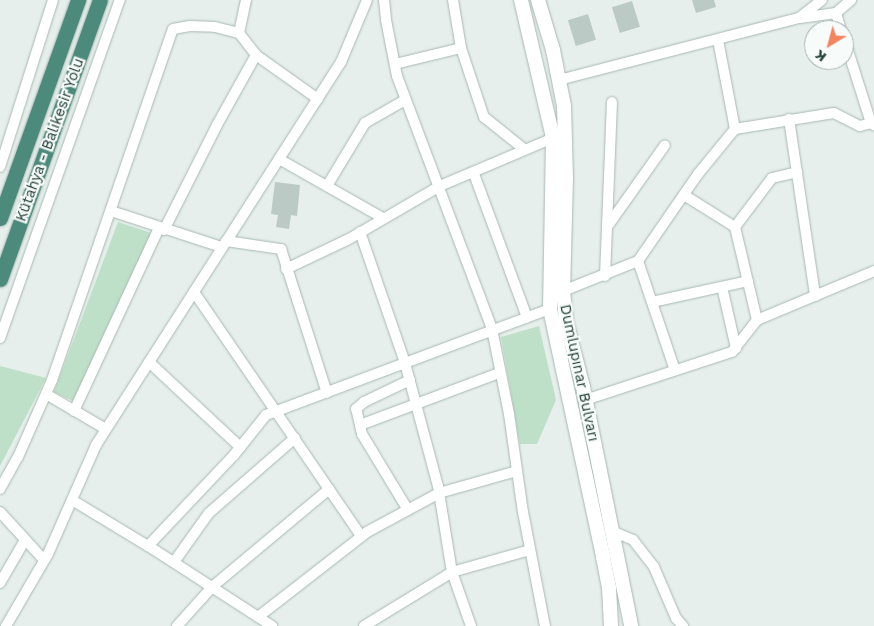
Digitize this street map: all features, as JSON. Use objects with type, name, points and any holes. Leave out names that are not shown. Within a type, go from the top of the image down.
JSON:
[{"type":"highway","name":"Kütahya - Balıkesir Yolu","points":[[0,218],[78,0]]},
{"type":"highway","name":"Kütahya - Balıkesir Yolu","points":[[0,279],[100,0]]},
{"type":"main road","name":"Dumlupınar Bulvarı","points":[[521,0],[552,138],[550,309],[609,588],[611,626]]},
{"type":"main road","name":"Dumlupınar Bulvarı","points":[[539,0],[560,80],[566,131],[563,291],[566,321],[586,400],[631,626]]},
{"type":"street","points":[[0,167],[2,150],[53,0]]},
{"type":"street","points":[[0,338],[120,0]]},
{"type":"street","points":[[239,33],[246,0]]},
{"type":"street","points":[[6,626],[44,560],[96,445],[341,62],[367,0]]},
{"type":"street","points":[[384,0],[395,64],[405,100],[440,186],[492,330],[509,414],[544,626]]},
{"type":"street","points":[[453,0],[461,48],[484,117],[524,150]]},
{"type":"street","points":[[799,18],[822,0]]},
{"type":"street","points":[[560,80],[799,18],[836,13],[851,0]]},
{"type":"street","points":[[836,13],[838,20]]},
{"type":"street","points":[[0,489],[18,457],[46,394],[173,29],[198,26],[239,33],[256,55],[318,99]]},
{"type":"street","points":[[718,40],[734,129]]},
{"type":"street","points":[[395,64],[461,48]]},
{"type":"street","points":[[74,411],[162,229],[256,55]]},
{"type":"street","points":[[563,291],[605,276],[638,261],[684,195],[734,129],[834,113],[860,126],[872,124],[854,69]]},
{"type":"street","points":[[327,186],[365,123],[405,100]]},
{"type":"street","points":[[605,276],[612,102]]},
{"type":"street","points":[[790,120],[815,296]]},
{"type":"street","points":[[286,269],[360,232],[440,186],[474,174],[552,138]]},
{"type":"street","points":[[607,228],[665,145]]},
{"type":"street","points":[[2,150],[25,150]]},
{"type":"street","points":[[279,159],[383,218]]},
{"type":"street","points":[[735,227],[772,178],[797,172]]},
{"type":"street","points":[[474,174],[527,317]]},
{"type":"street","points":[[684,195],[735,227],[756,320]]},
{"type":"street","points":[[111,211],[162,229],[224,244],[281,249],[327,393]]},
{"type":"street","points":[[360,232],[410,380],[439,493],[452,572],[471,626]]},
{"type":"street","points":[[638,261],[675,370]]},
{"type":"street","points":[[586,400],[732,352],[756,320],[874,271]]},
{"type":"street","points":[[652,302],[748,281]]},
{"type":"street","points":[[722,287],[736,348]]},
{"type":"street","points":[[194,292],[361,536]]},
{"type":"street","points":[[148,546],[240,447],[266,415],[550,309]]},
{"type":"street","points":[[149,362],[240,447]]},
{"type":"street","points":[[360,425],[499,372]]},
{"type":"street","points":[[408,510],[362,434],[356,409],[364,402],[410,380]]},
{"type":"street","points":[[46,394],[106,429]]},
{"type":"street","points":[[174,562],[209,513],[295,438]]},
{"type":"street","points":[[258,617],[361,536],[439,493],[517,471]]},
{"type":"street","points":[[176,626],[212,587],[329,489]]},
{"type":"street","points":[[72,500],[174,562],[272,626]]},
{"type":"street","points":[[0,512],[44,560]]},
{"type":"street","points":[[612,531],[633,540],[654,567],[676,618],[683,626]]},
{"type":"street","points":[[0,583],[25,540]]},
{"type":"street","points":[[364,626],[452,572],[530,550]]},
{"type":"green space","points":[[118,222],[151,233],[73,401],[54,392]]},
{"type":"green space","points":[[539,326],[556,400],[537,444],[520,444],[501,337]]},
{"type":"green space","points":[[0,366],[46,378],[0,466]]},
{"type":"building","points":[[692,0],[714,0],[716,7],[696,13]]},
{"type":"building","points":[[632,1],[640,27],[620,33],[612,7]]},
{"type":"building","points":[[588,14],[596,40],[576,46],[568,20]]},
{"type":"building","points":[[275,182],[300,185],[297,216],[291,215],[289,229],[276,227],[278,215],[271,214]]}]
